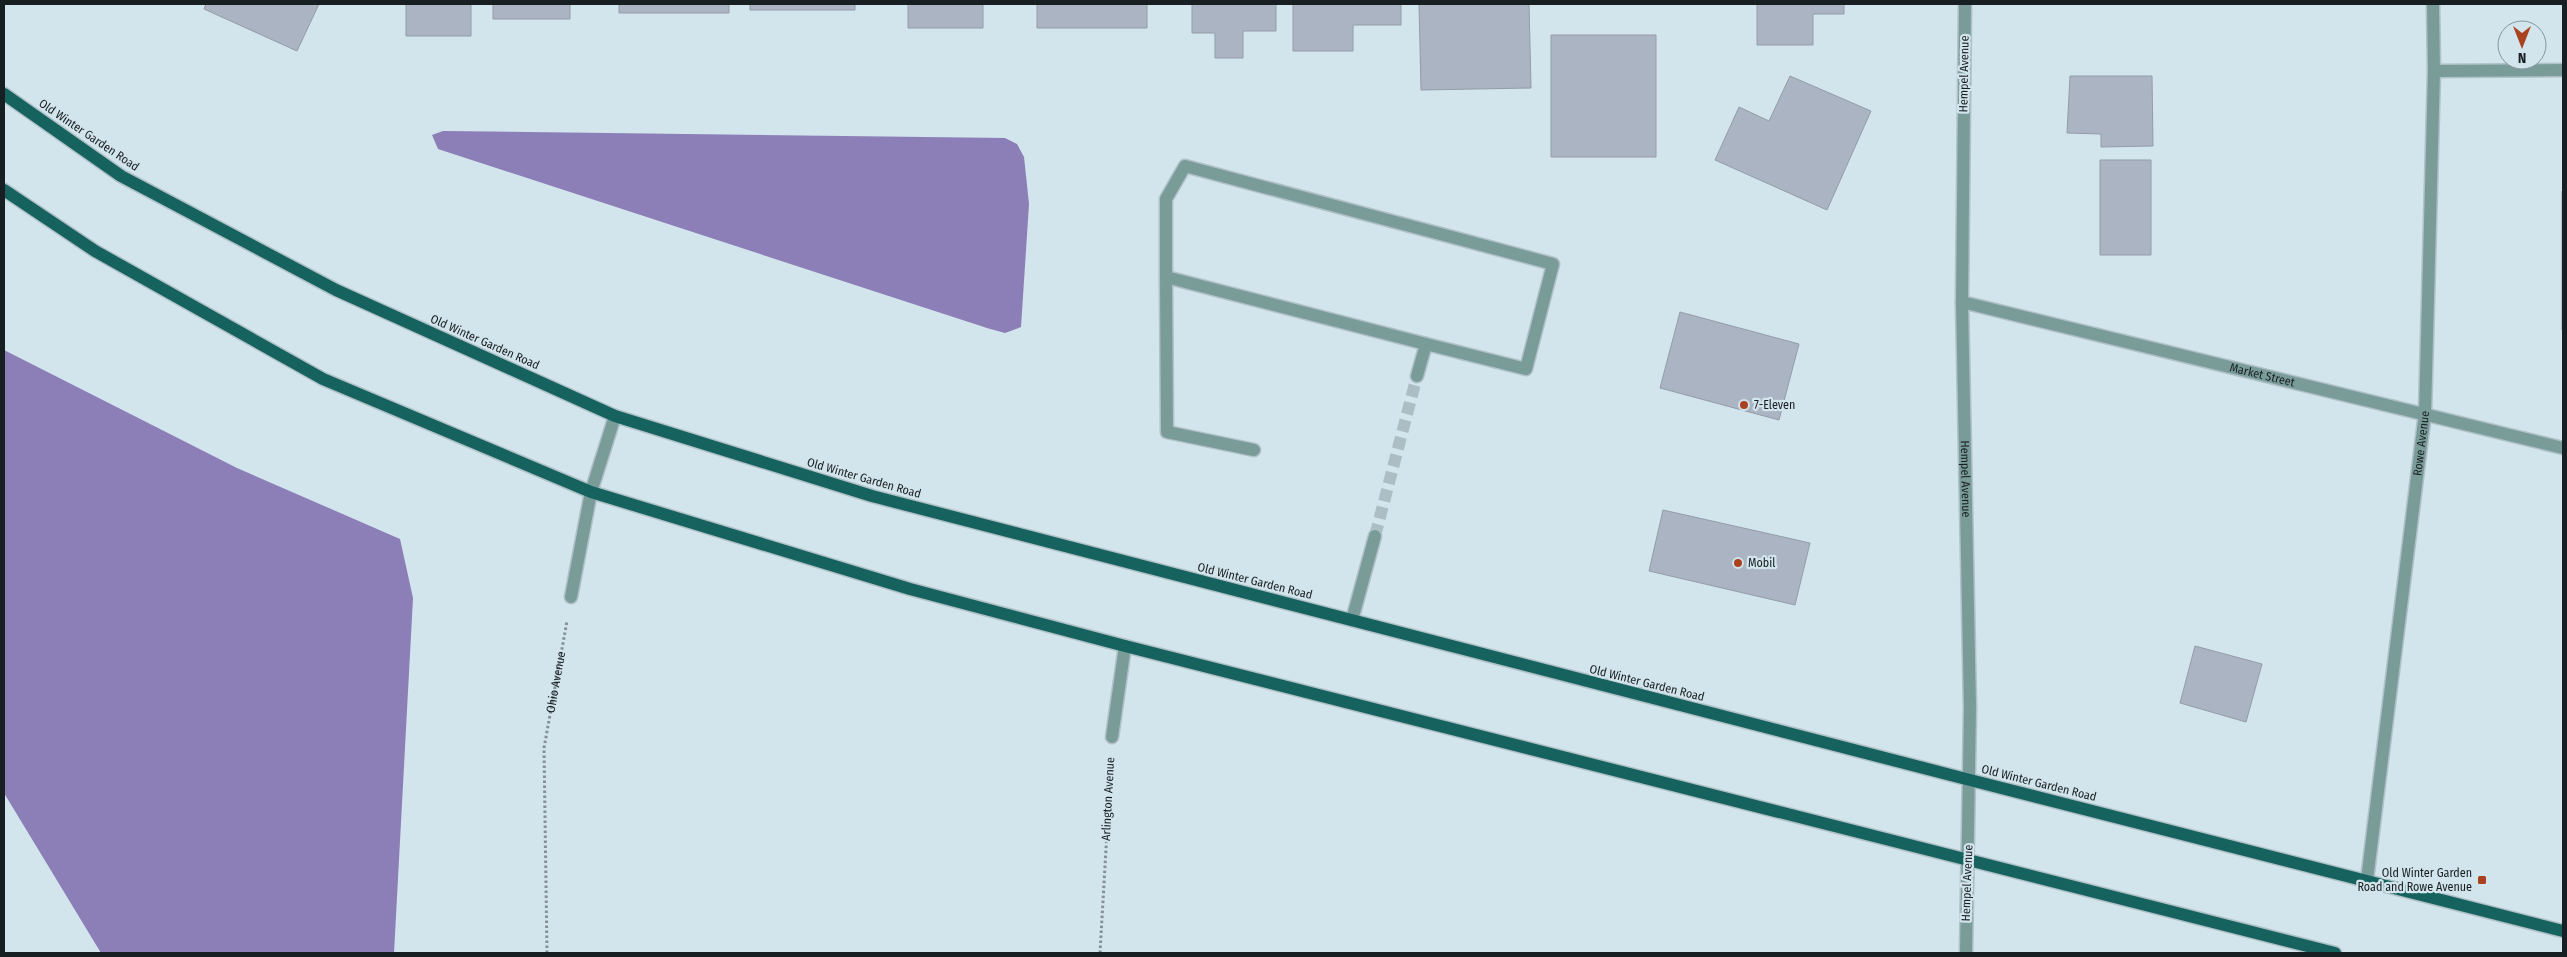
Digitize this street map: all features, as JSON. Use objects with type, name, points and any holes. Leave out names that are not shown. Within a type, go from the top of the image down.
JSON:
[{"type":"main road","name":"Old Winter Garden Road","points":[[4,94],[121,176],[328,285],[615,416],[872,496],[1970,780],[2563,930]]},
{"type":"main road","points":[[4,190],[96,252],[322,378],[591,492],[910,589],[1125,646],[2335,953]]},
{"type":"street","name":"Hempel Avenue","points":[[1965,4],[1962,302],[1970,780],[1966,953]]},
{"type":"street","name":"Rowe Avenue","points":[[2367,880],[2425,413],[2434,71],[2433,4]]},
{"type":"street","points":[[2434,71],[2563,70]]},
{"type":"street","points":[[1166,277],[1526,369],[1553,264],[1185,166],[1166,199],[1166,277],[1167,432],[1254,450]]},
{"type":"street","name":"Market Street","points":[[1962,302],[2563,448]]},
{"type":"street","points":[[1417,376],[1426,344]]},
{"type":"street","points":[[572,597],[591,492],[615,416]]},
{"type":"street","points":[[1352,620],[1375,536]]},
{"type":"street","points":[[1112,737],[1125,646]]},
{"type":"path","name":"Ohio Avenue","points":[[547,953],[544,748],[572,597]]},
{"type":"path","name":"Arlington Avenue","points":[[1100,953],[1112,737]]},
{"type":"shaded area","points":[[443,131],[1005,138],[1017,144],[1024,157],[1029,204],[1021,327],[1005,333],[987,328],[438,149],[432,135]]},
{"type":"shaded area","points":[[4,350],[237,468],[400,539],[413,598],[394,953],[101,953],[4,793]]},
{"type":"building","points":[[206,4],[319,4],[297,51],[204,9]]},
{"type":"building","points":[[406,4],[471,4],[471,36],[406,36]]},
{"type":"building","points":[[493,4],[570,4],[570,19],[493,19]]},
{"type":"building","points":[[619,4],[729,4],[729,13],[619,13]]},
{"type":"building","points":[[750,4],[855,4],[855,10],[750,10]]},
{"type":"building","points":[[908,4],[983,4],[983,28],[908,28]]},
{"type":"building","points":[[1037,4],[1147,4],[1147,28],[1037,28]]},
{"type":"building","points":[[1192,4],[1276,4],[1276,31],[1243,31],[1243,58],[1215,58],[1215,33],[1192,33]]},
{"type":"building","points":[[1293,4],[1401,4],[1401,25],[1353,25],[1353,51],[1293,51]]},
{"type":"building","points":[[1419,4],[1529,4],[1531,88],[1421,90]]},
{"type":"building","points":[[1757,4],[1844,4],[1844,14],[1813,14],[1813,45],[1757,45]]},
{"type":"building","points":[[1551,35],[1656,35],[1656,157],[1551,157]]},
{"type":"building","points":[[1790,76],[1871,111],[1827,210],[1715,160],[1739,107],[1769,121]]},
{"type":"building","points":[[2070,76],[2152,76],[2153,146],[2101,147],[2101,134],[2067,133]]},
{"type":"building","points":[[2100,160],[2151,160],[2151,255],[2100,255]]},
{"type":"building","points":[[2563,191],[2563,330],[2562,330]]},
{"type":"building","points":[[1680,312],[1799,344],[1779,420],[1660,388]]},
{"type":"building","points":[[1663,510],[1810,543],[1795,605],[1649,571]]},
{"type":"building","points":[[2195,646],[2262,664],[2246,722],[2180,703]]},
{"type":"tunnel","points":[[1375,536],[1417,376]]},
{"type":"place","name":"7-Eleven","points":[[1744,405]]},
{"type":"place","name":"Mobil","points":[[1738,563]]},
{"type":"place","name":"Old Winter Garden Road and Rowe Avenue","points":[[2482,880]]}]
